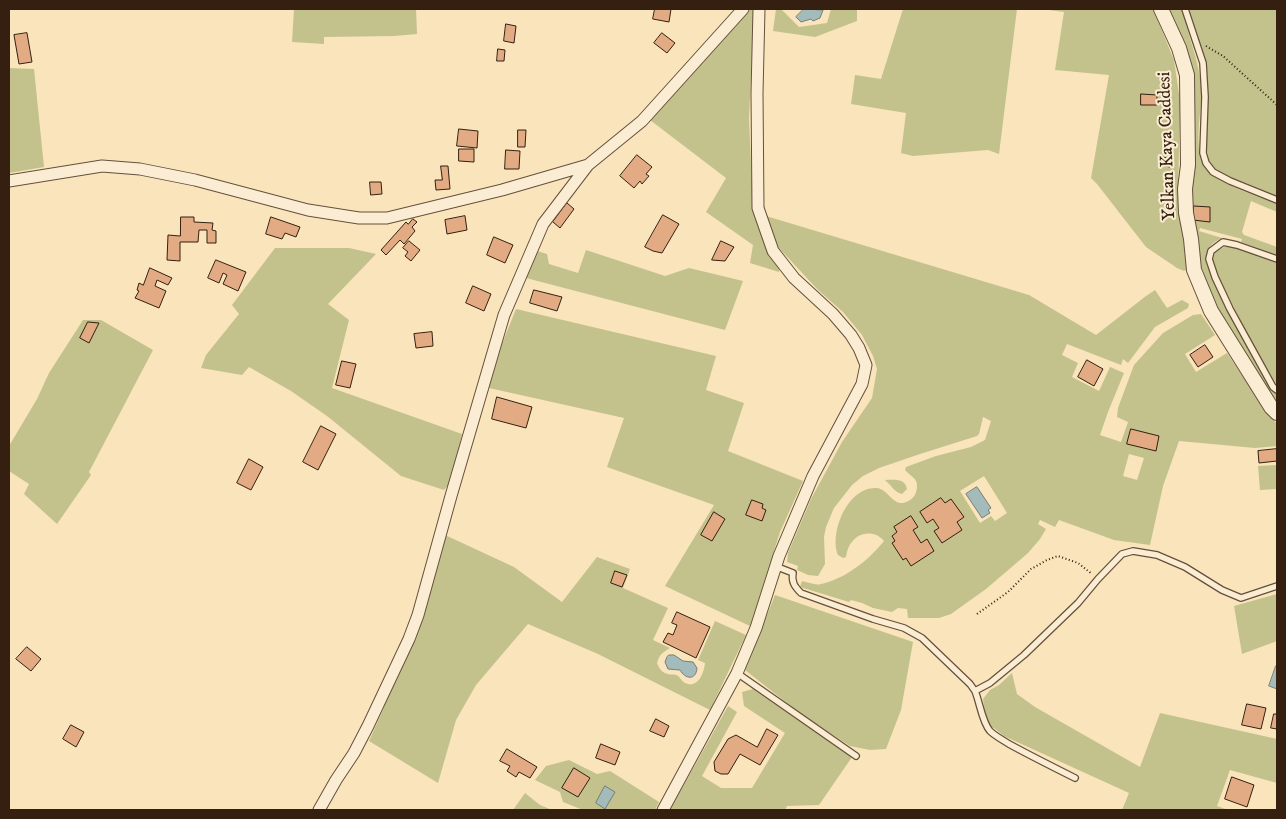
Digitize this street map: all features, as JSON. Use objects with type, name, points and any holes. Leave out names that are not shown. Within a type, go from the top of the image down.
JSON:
[{"type":"street","points":[[318,810],[354,753],[409,639],[418,615],[504,315],[543,224],[588,165],[642,121],[743,9]]},
{"type":"street","points":[[662,810],[736,674],[756,628],[775,566],[813,476],[862,384],[866,365],[851,335],[833,314],[794,278],[773,251],[758,208],[757,93],[759,9]]},
{"type":"street","name":"Yelkan Kaya Caddesi","points":[[1161,9],[1179,48],[1187,75],[1188,165],[1185,189],[1186,213],[1194,270],[1211,311],[1271,407],[1277,413]]},
{"type":"street","points":[[9,180],[102,166],[140,169],[195,180],[308,210],[359,218],[387,218],[502,190],[588,165]]},
{"type":"lane","points":[[1185,9],[1203,63],[1205,97],[1203,153],[1206,163],[1214,172],[1230,181],[1277,200]]},
{"type":"lane","points":[[1277,259],[1237,244],[1223,242],[1211,251],[1209,259],[1230,309],[1273,387],[1277,390]]},
{"type":"lane","points":[[975,691],[990,683],[1024,655],[1078,603],[1122,554],[1133,551],[1156,555],[1185,566],[1222,590],[1241,598],[1277,586]]},
{"type":"lane","points":[[775,566],[793,573],[794,586],[801,594],[904,628],[922,638],[970,684],[980,702],[981,712],[989,730],[1039,760],[1075,778]]},
{"type":"lane","points":[[736,674],[856,756]]},
{"type":"path","points":[[1195,42],[1223,56],[1277,105]]},
{"type":"path","points":[[977,614],[1008,592],[1032,569],[1058,556],[1078,563],[1098,579]]},
{"type":"shaded area","points":[[294,9],[416,9],[417,34],[324,37],[324,44],[292,42]]},
{"type":"shaded area","points":[[776,9],[781,9],[799,27],[827,23],[831,9],[857,9],[857,21],[815,37],[773,31]]},
{"type":"shaded area","points":[[903,9],[1017,9],[999,154],[988,150],[913,156],[901,153],[906,113],[851,104],[855,75],[881,79]]},
{"type":"shaded area","points":[[1041,9],[1153,9],[1174,60],[1180,101],[1178,197],[1188,269],[1184,271],[1177,268],[1146,247],[1091,178],[1109,75],[1055,70],[1064,12]]},
{"type":"shaded area","points":[[1167,9],[1183,9],[1198,67],[1201,87],[1199,153],[1203,164],[1206,169],[1220,180],[1277,204],[1277,212],[1251,201],[1242,232],[1244,235],[1277,247],[1277,255],[1241,242],[1242,239],[1200,228],[1199,231],[1222,238],[1214,242],[1209,248],[1206,254],[1206,263],[1225,302],[1277,392],[1277,406],[1217,308],[1200,264],[1198,241],[1188,190],[1193,180],[1192,111]]},
{"type":"shaded area","points":[[1189,9],[1277,9],[1277,196],[1231,178],[1216,170],[1209,160],[1206,138],[1208,87],[1206,64]]},
{"type":"shaded area","points":[[749,10],[754,10],[749,119],[753,208],[757,224],[768,251],[779,267],[779,272],[750,263],[753,245],[706,212],[726,178],[650,120]]},
{"type":"shaded area","points":[[9,68],[34,69],[44,167],[9,173]]},
{"type":"shaded area","points":[[766,216],[1029,295],[1096,335],[1155,290],[1167,308],[1182,300],[1189,304],[1188,308],[1155,327],[1128,363],[1123,359],[1121,365],[1067,344],[1062,355],[1078,363],[1072,377],[1099,391],[1110,367],[1124,373],[1100,435],[1121,442],[1128,422],[1117,417],[1118,408],[1134,365],[1163,333],[1193,315],[1201,314],[1215,335],[1185,354],[1196,372],[1227,353],[1265,410],[1277,424],[1277,446],[1255,448],[1179,441],[1163,486],[1150,545],[1114,540],[1059,520],[1055,527],[1040,520],[1038,524],[1046,529],[1028,553],[986,589],[951,614],[939,618],[908,618],[907,609],[898,608],[892,612],[851,600],[849,602],[800,587],[802,581],[819,584],[839,578],[864,562],[884,541],[877,535],[864,534],[855,538],[848,549],[846,557],[843,558],[838,555],[836,535],[839,523],[843,512],[857,494],[867,489],[877,488],[900,503],[910,500],[916,493],[917,484],[915,479],[905,470],[906,467],[936,456],[971,447],[985,440],[991,421],[983,417],[977,436],[879,468],[863,476],[852,485],[834,508],[826,527],[824,537],[825,564],[818,576],[808,575],[797,570],[798,566],[787,562],[788,553],[811,499],[842,442],[872,398],[877,369],[873,356],[862,335],[843,312],[818,290],[779,248]],"holes":[[[1129,454],[1144,458],[1137,480],[1123,476]],[[984,476],[1007,513],[995,521],[991,516],[980,523],[960,491]]]},
{"type":"shaded area","points":[[1226,246],[1234,247],[1277,263],[1277,385],[1249,338],[1216,271],[1212,260],[1215,252]]},
{"type":"shaded area","points":[[275,248],[349,248],[376,254],[328,304],[349,320],[332,388],[462,434],[451,482],[444,490],[401,476],[327,416],[291,391],[249,367],[242,375],[201,368],[206,355],[239,314],[232,305]]},
{"type":"shaded area","points":[[586,250],[665,276],[689,268],[743,281],[725,330],[526,278],[537,251],[547,254],[549,264],[578,273]]},
{"type":"shaded area","points":[[516,309],[716,356],[706,390],[744,403],[728,451],[803,481],[780,532],[750,626],[665,586],[714,505],[607,467],[624,418],[489,388],[502,344]]},
{"type":"shaded area","points":[[83,320],[101,320],[153,350],[89,472],[91,475],[57,524],[24,494],[29,484],[9,471],[9,446],[37,399],[49,373]]},
{"type":"shaded area","points":[[1277,465],[1277,489],[1260,490],[1258,466]]},
{"type":"shaded area","points":[[885,480],[902,481],[907,489],[902,494],[899,493]]},
{"type":"shaded area","points":[[445,535],[514,567],[562,602],[597,557],[630,569],[623,588],[668,608],[653,640],[670,648],[662,654],[657,663],[664,673],[675,675],[685,683],[693,684],[702,675],[705,663],[698,660],[715,621],[746,635],[710,710],[598,654],[528,624],[476,685],[456,720],[438,783],[369,741],[400,666],[414,641],[423,618]]},
{"type":"shaded area","points":[[1277,594],[1277,641],[1242,654],[1234,606]]},
{"type":"shaded area","points":[[775,595],[913,642],[901,710],[886,749],[870,750],[850,746],[801,714],[745,670]]},
{"type":"shaded area","points":[[1012,673],[1017,694],[1035,707],[1140,767],[1160,713],[1277,739],[1277,783],[1230,770],[1217,806],[1228,810],[1122,810],[1129,793],[1004,736],[990,725],[983,699],[990,690],[999,685]]},
{"type":"shaded area","points":[[753,689],[852,757],[819,805],[787,806],[785,810],[670,810],[728,706],[737,712],[702,776],[721,788],[752,788],[785,733],[744,706],[742,692]]},
{"type":"shaded area","points":[[569,760],[597,774],[610,771],[659,802],[655,810],[583,810],[563,802],[560,792],[535,780],[546,766]]},
{"type":"shaded area","points":[[525,793],[540,805],[552,810],[513,810]]},
{"type":"water","points":[[804,9],[823,10],[820,18],[801,22],[796,17]]},
{"type":"water","points":[[977,487],[991,508],[988,510],[990,513],[982,518],[966,494]]},
{"type":"water","points":[[669,655],[674,655],[683,661],[693,662],[697,668],[695,675],[687,677],[680,670],[668,669],[665,662]]},
{"type":"water","points":[[1277,666],[1277,689],[1269,686]]},
{"type":"water","points":[[605,786],[615,792],[605,809],[596,803]]},
{"type":"building","points":[[655,9],[671,9],[669,22],[653,19]]},
{"type":"building","points":[[506,24],[516,26],[514,43],[504,41]]},
{"type":"building","points":[[27,33],[32,62],[19,64],[14,35]]},
{"type":"building","points":[[662,33],[675,43],[667,53],[654,43]]},
{"type":"building","points":[[498,49],[505,50],[504,61],[497,61]]},
{"type":"building","points":[[1141,94],[1157,95],[1157,105],[1141,105]]},
{"type":"building","points":[[459,129],[478,131],[477,148],[457,146]]},
{"type":"building","points":[[518,130],[526,130],[525,147],[518,147]]},
{"type":"building","points":[[459,149],[474,149],[474,162],[459,161]]},
{"type":"building","points":[[506,150],[520,151],[519,169],[505,169]]},
{"type":"building","points":[[637,155],[652,167],[646,174],[649,176],[642,184],[640,181],[634,188],[620,176]]},
{"type":"building","points":[[1162,157],[1172,159],[1170,167],[1160,165]]},
{"type":"building","points":[[441,166],[448,166],[450,189],[436,190],[435,180],[442,180]]},
{"type":"building","points":[[370,182],[381,182],[382,194],[371,195]]},
{"type":"building","points":[[567,203],[574,209],[560,228],[553,222]]},
{"type":"building","points":[[1194,206],[1210,207],[1210,222],[1193,220]]},
{"type":"building","points":[[663,215],[679,224],[662,253],[645,247]]},
{"type":"building","points":[[465,216],[467,230],[447,234],[445,220]]},
{"type":"building","points":[[181,217],[194,217],[194,222],[213,223],[212,230],[216,231],[216,243],[207,243],[207,230],[199,230],[198,242],[180,242],[180,261],[167,260],[168,235],[180,236]]},
{"type":"building","points":[[271,217],[300,227],[296,237],[285,233],[282,239],[266,234]]},
{"type":"building","points":[[413,219],[417,222],[412,227],[415,231],[404,244],[400,240],[386,255],[381,250],[406,222],[408,224]]},
{"type":"building","points":[[494,237],[513,245],[505,263],[487,255]]},
{"type":"building","points":[[409,241],[420,250],[411,261],[405,256],[408,252],[403,248]]},
{"type":"building","points":[[721,241],[734,247],[725,261],[712,260]]},
{"type":"building","points":[[216,260],[246,272],[238,291],[223,284],[227,275],[223,273],[219,283],[208,278]]},
{"type":"building","points":[[150,268],[172,278],[168,285],[157,280],[155,286],[166,291],[159,308],[135,298],[139,291],[137,290],[139,283],[143,285]]},
{"type":"building","points":[[473,286],[491,294],[484,311],[466,303]]},
{"type":"building","points":[[534,290],[562,297],[557,311],[530,303]]},
{"type":"building","points":[[88,322],[99,323],[89,343],[80,338]]},
{"type":"building","points":[[432,332],[433,346],[416,348],[414,334]]},
{"type":"building","points":[[1205,345],[1213,357],[1198,367],[1190,355]]},
{"type":"building","points":[[1087,360],[1103,369],[1094,386],[1078,377]]},
{"type":"building","points":[[342,361],[356,364],[350,388],[336,385]]},
{"type":"building","points":[[497,397],[532,407],[526,428],[492,419]]},
{"type":"building","points":[[321,426],[336,434],[318,470],[303,462]]},
{"type":"building","points":[[1131,429],[1159,436],[1156,451],[1127,444]]},
{"type":"building","points":[[1277,449],[1277,461],[1259,463],[1258,451]]},
{"type":"building","points":[[249,459],[263,467],[251,490],[237,483]]},
{"type":"building","points":[[941,498],[945,503],[951,499],[964,517],[957,522],[962,530],[942,543],[934,531],[939,528],[933,519],[927,523],[920,512]]},
{"type":"building","points":[[752,500],[763,504],[762,508],[766,510],[762,521],[746,515]]},
{"type":"building","points":[[714,512],[725,519],[712,541],[701,535]]},
{"type":"building","points":[[911,516],[918,527],[913,530],[921,543],[927,539],[934,551],[911,566],[906,558],[903,560],[892,543],[895,541],[892,536],[897,532],[894,527]]},
{"type":"building","points":[[615,571],[627,575],[622,587],[611,583]]},
{"type":"building","points":[[677,612],[710,627],[696,658],[663,642],[668,633],[673,635],[677,625],[672,623]]},
{"type":"building","points":[[27,647],[41,659],[31,671],[16,659]]},
{"type":"building","points":[[1247,704],[1266,708],[1261,729],[1242,725]]},
{"type":"building","points":[[1274,714],[1277,714],[1277,729],[1271,728]]},
{"type":"building","points":[[656,719],[669,726],[664,737],[650,731]]},
{"type":"building","points":[[71,725],[84,732],[76,747],[63,739]]},
{"type":"building","points":[[767,729],[778,735],[760,765],[740,754],[728,774],[721,774],[715,771],[714,762],[728,739],[736,735],[757,747]]},
{"type":"building","points":[[601,744],[620,752],[615,765],[596,758]]},
{"type":"building","points":[[507,749],[537,767],[530,778],[519,772],[516,777],[507,771],[510,766],[500,761]]},
{"type":"building","points":[[574,768],[590,778],[578,797],[562,788]]},
{"type":"building","points":[[1232,777],[1254,785],[1247,807],[1225,799]]}]
